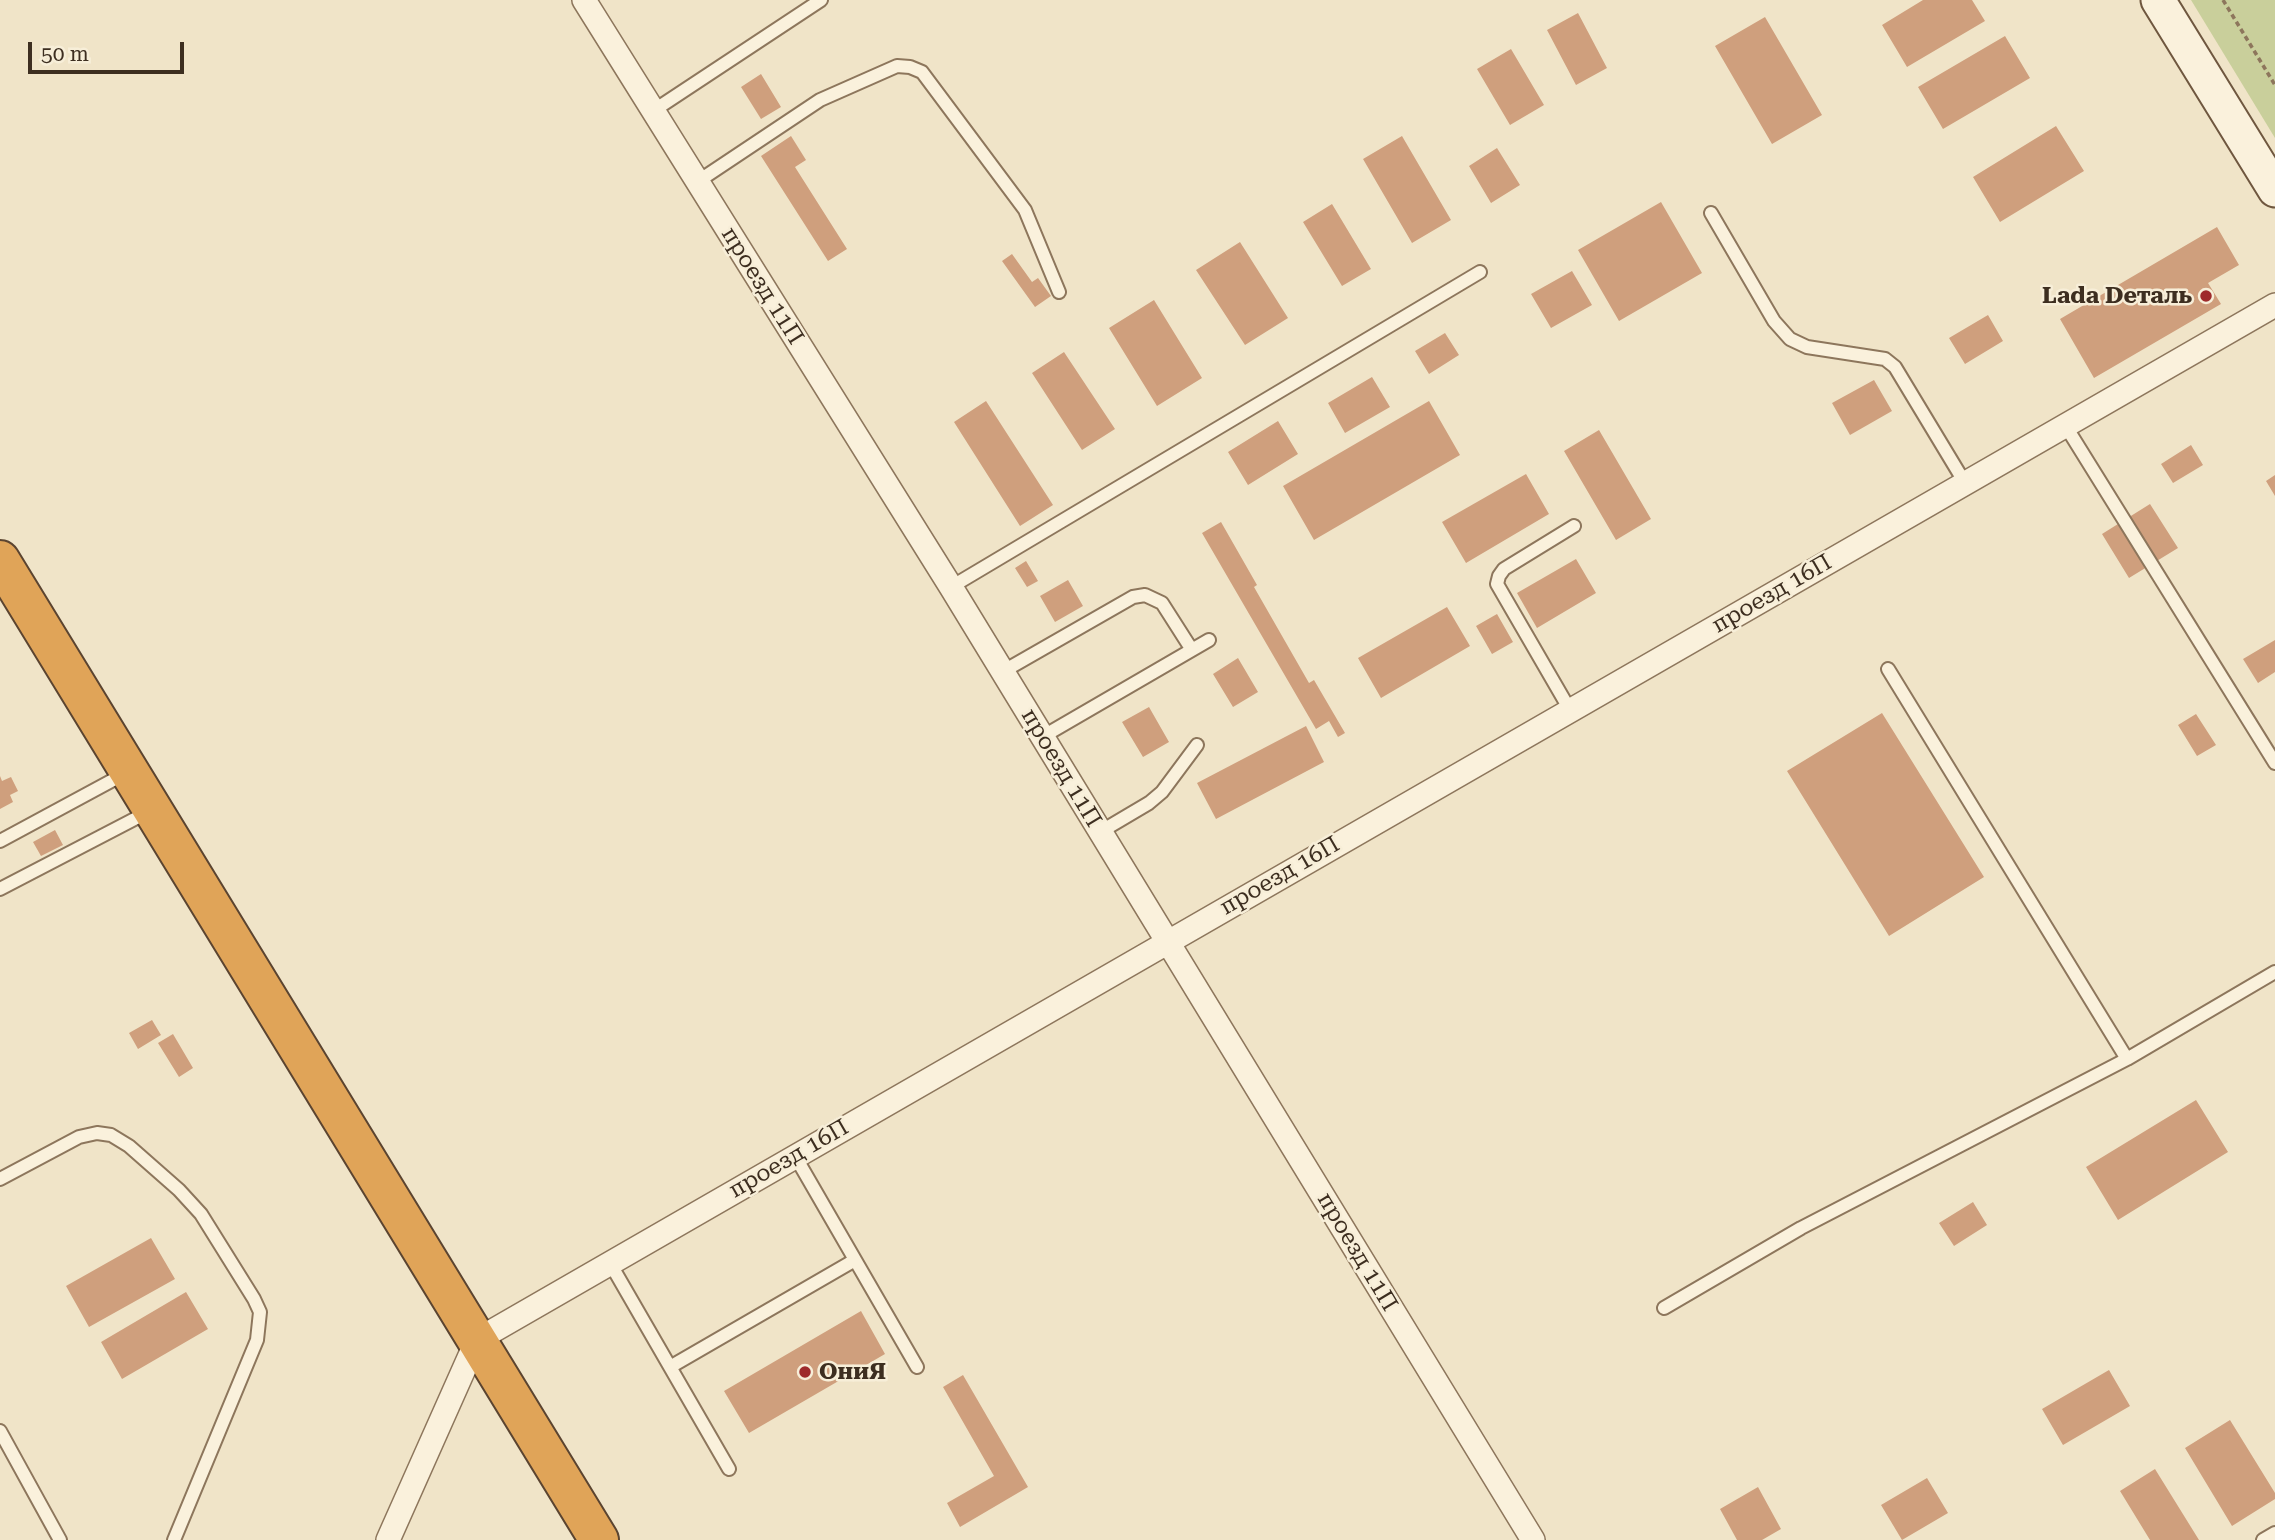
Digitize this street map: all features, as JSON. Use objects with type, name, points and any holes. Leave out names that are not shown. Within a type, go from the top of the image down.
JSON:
[{"type":"highway","points":[[0,561],[599,1540]]},
{"type":"main road","points":[[2158,0],[2275,190]]},
{"type":"street","name":"проезд 11П","points":[[584,0],[951,587],[1533,1540]]},
{"type":"street","name":"проезд 16П","points":[[477,1340],[2275,305]]},
{"type":"street","points":[[388,1540],[477,1340]]},
{"type":"lane","points":[[653,111],[821,0]]},
{"type":"lane","points":[[697,182],[820,100],[897,66],[910,67],[922,72],[1025,210],[1059,292]]},
{"type":"lane","points":[[1711,213],[1774,321],[1790,339],[1807,347],[1885,359],[1895,367],[1965,483]]},
{"type":"lane","points":[[951,587],[1480,272]]},
{"type":"lane","points":[[2065,425],[2275,762]]},
{"type":"lane","points":[[1570,710],[1497,584],[1504,569],[1574,526]]},
{"type":"lane","points":[[1002,671],[1133,597],[1145,595],[1162,603],[1192,650]]},
{"type":"lane","points":[[1042,737],[1209,640]]},
{"type":"lane","points":[[1888,669],[2127,1059]]},
{"type":"lane","points":[[1100,832],[1149,803],[1162,792],[1197,745]]},
{"type":"lane","points":[[0,841],[129,771]]},
{"type":"lane","points":[[0,889],[152,810]]},
{"type":"lane","points":[[1664,1308],[1801,1228],[2127,1059],[2275,972]]},
{"type":"lane","points":[[0,1179],[79,1137],[97,1133],[111,1135],[130,1146],[179,1190],[201,1214],[254,1298],[260,1312],[257,1340],[174,1540]]},
{"type":"lane","points":[[794,1156],[917,1367]]},
{"type":"lane","points":[[670,1367],[855,1260]]},
{"type":"lane","points":[[610,1263],[729,1469]]},
{"type":"lane","points":[[0,1431],[60,1540]]},
{"type":"lane","points":[[2263,1540],[2275,1533]]},
{"type":"path","points":[[2223,0],[2275,85]]},
{"type":"green space","points":[[2191,0],[2275,0],[2275,138]]},
{"type":"building","points":[[1923,0],[1972,0],[1985,21],[1907,67],[1882,25]]},
{"type":"building","points":[[1578,13],[1607,68],[1576,85],[1547,30]]},
{"type":"building","points":[[1765,17],[1822,115],[1772,144],[1715,46]]},
{"type":"building","points":[[2005,36],[2030,78],[1943,129],[1918,87]]},
{"type":"building","points":[[1511,49],[1544,105],[1510,125],[1477,69]]},
{"type":"building","points":[[761,74],[781,107],[761,119],[741,87]]},
{"type":"building","points":[[2056,126],[2084,171],[2000,222],[1973,177]]},
{"type":"building","points":[[791,136],[806,160],[795,167],[847,249],[828,261],[761,156]]},
{"type":"building","points":[[1402,136],[1451,220],[1412,243],[1363,159]]},
{"type":"building","points":[[1497,148],[1520,185],[1491,203],[1469,166]]},
{"type":"building","points":[[1661,202],[1702,273],[1619,321],[1578,250]]},
{"type":"building","points":[[1332,204],[1371,269],[1342,286],[1303,222]]},
{"type":"building","points":[[2217,227],[2239,265],[2208,283],[2221,304],[2094,378],[2060,319]]},
{"type":"building","points":[[1240,242],[1288,318],[1245,345],[1196,270]]},
{"type":"building","points":[[1012,254],[1032,282],[1038,278],[1051,296],[1035,307],[1002,261]]},
{"type":"building","points":[[1572,271],[1592,305],[1551,328],[1531,294]]},
{"type":"building","points":[[1154,300],[1202,378],[1157,406],[1109,328]]},
{"type":"building","points":[[1988,315],[2003,341],[1965,364],[1949,338]]},
{"type":"building","points":[[1445,333],[1459,355],[1429,374],[1415,351]]},
{"type":"building","points":[[1064,352],[1115,429],[1082,450],[1032,373]]},
{"type":"building","points":[[1372,377],[1390,407],[1345,433],[1328,403]]},
{"type":"building","points":[[1874,380],[1892,411],[1850,435],[1832,403]]},
{"type":"building","points":[[986,401],[1053,505],[1020,526],[954,422]]},
{"type":"building","points":[[1429,401],[1460,455],[1314,540],[1283,486]]},
{"type":"building","points":[[1278,421],[1298,454],[1248,485],[1228,452]]},
{"type":"building","points":[[1599,430],[1651,519],[1616,540],[1564,451]]},
{"type":"building","points":[[2191,445],[2203,465],[2173,483],[2161,464]]},
{"type":"building","points":[[1526,474],[1549,514],[1466,563],[1442,522]]},
{"type":"building","points":[[2275,475],[2275,496],[2266,481]]},
{"type":"building","points":[[2150,504],[2178,548],[2129,578],[2102,534]]},
{"type":"building","points":[[1221,522],[1257,585],[1254,587],[1309,683],[1314,680],[1345,733],[1338,737],[1329,721],[1316,729],[1202,533]]},
{"type":"building","points":[[1576,559],[1596,593],[1537,628],[1517,593]]},
{"type":"building","points":[[1026,561],[1038,581],[1027,587],[1015,568]]},
{"type":"building","points":[[1068,580],[1083,606],[1055,622],[1040,596]]},
{"type":"building","points":[[1447,607],[1470,646],[1381,698],[1358,658]]},
{"type":"building","points":[[1497,614],[1513,642],[1492,654],[1476,626]]},
{"type":"building","points":[[2275,640],[2275,672],[2258,683],[2243,659]]},
{"type":"building","points":[[1238,658],[1258,692],[1233,707],[1213,674]]},
{"type":"building","points":[[1149,707],[1169,742],[1143,757],[1122,722]]},
{"type":"building","points":[[1882,713],[1984,877],[1889,936],[1787,771]]},
{"type":"building","points":[[2196,714],[2216,745],[2197,756],[2178,725]]},
{"type":"building","points":[[1306,726],[1324,762],[1216,819],[1197,783]]},
{"type":"building","points":[[0,776],[2,781],[11,777],[18,791],[10,795],[13,802],[0,809]]},
{"type":"building","points":[[55,830],[63,845],[41,856],[33,842]]},
{"type":"building","points":[[152,1020],[161,1035],[138,1049],[129,1033]]},
{"type":"building","points":[[173,1034],[193,1068],[179,1077],[158,1043]]},
{"type":"building","points":[[2196,1100],[2228,1152],[2118,1220],[2086,1167]]},
{"type":"building","points":[[1973,1202],[1987,1225],[1954,1246],[1939,1223]]},
{"type":"building","points":[[151,1238],[175,1279],[89,1327],[66,1286]]},
{"type":"building","points":[[186,1292],[208,1329],[122,1379],[101,1342]]},
{"type":"building","name":"ОниЯ","points":[[861,1311],[885,1354],[749,1433],[724,1391]]},
{"type":"building","points":[[2109,1370],[2130,1406],[2063,1445],[2042,1409]]},
{"type":"building","points":[[963,1375],[1028,1487],[960,1527],[947,1503],[994,1476],[943,1387]]},
{"type":"building","points":[[2230,1420],[2275,1493],[2275,1499],[2232,1526],[2185,1448]]},
{"type":"building","points":[[2155,1469],[2199,1540],[2150,1540],[2120,1491]]},
{"type":"building","points":[[1927,1478],[1948,1513],[1902,1540],[1881,1505]]},
{"type":"building","points":[[1758,1487],[1781,1529],[1762,1540],[1737,1540],[1720,1509]]},
{"type":"place","name":"Lada Dеталь","points":[[2206,296]]},
{"type":"place","name":"ОниЯ","points":[[805,1372]]}]
